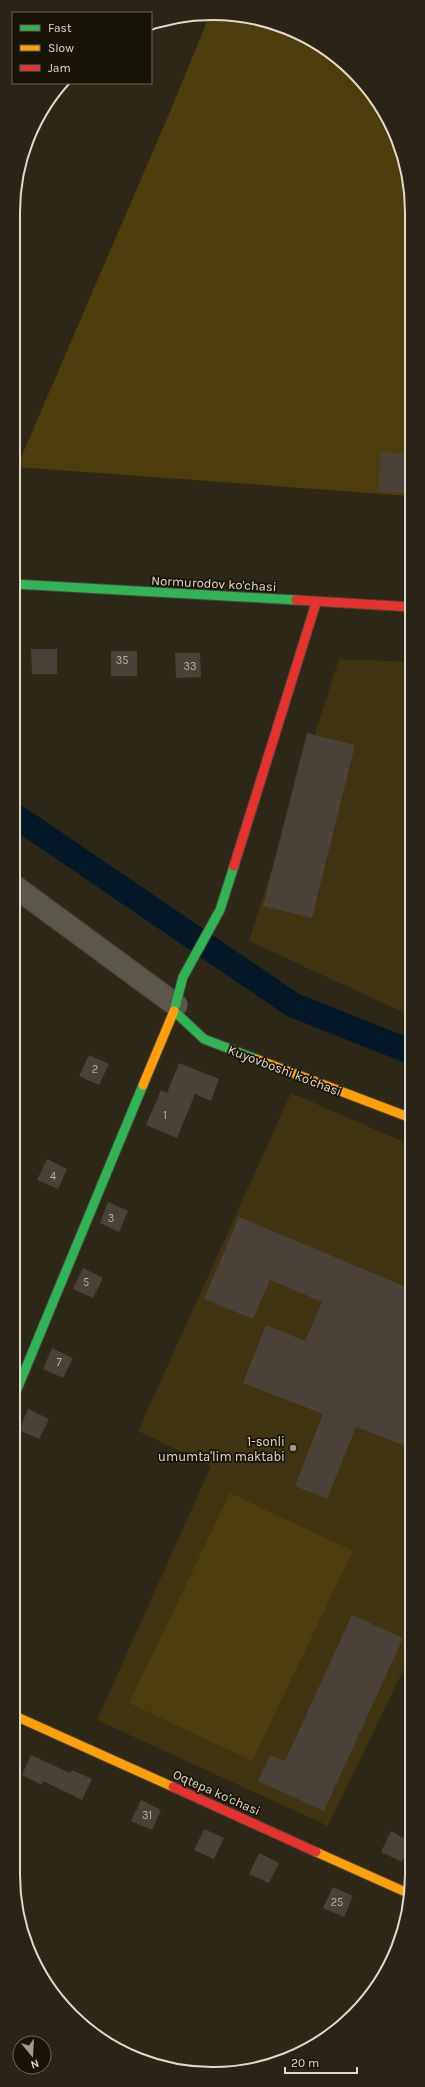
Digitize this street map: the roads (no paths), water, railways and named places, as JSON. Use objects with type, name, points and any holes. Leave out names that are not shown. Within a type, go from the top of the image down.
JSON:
[{"type":"main road","name":"Normurodov ko'chasi","points":[[20,584],[405,607]]},
{"type":"main road","points":[[20,1384],[175,1008],[183,977],[220,910],[316,602]]},
{"type":"main road","name":"Kuyovboshi ko'chasi","points":[[175,1008],[204,1040],[405,1116]]},
{"type":"main road","name":"Oqtepa ko'chasi","points":[[20,1717],[404,1891]]},
{"type":"street","name":"Kuyovboshi ko'chasi","points":[[20,891],[175,1008]]},
{"type":"waterway","points":[[20,819],[293,1005],[405,1050]]},
{"type":"place","name":"1-sonli umumta'lim maktabi","points":[[293,1448]]}]
